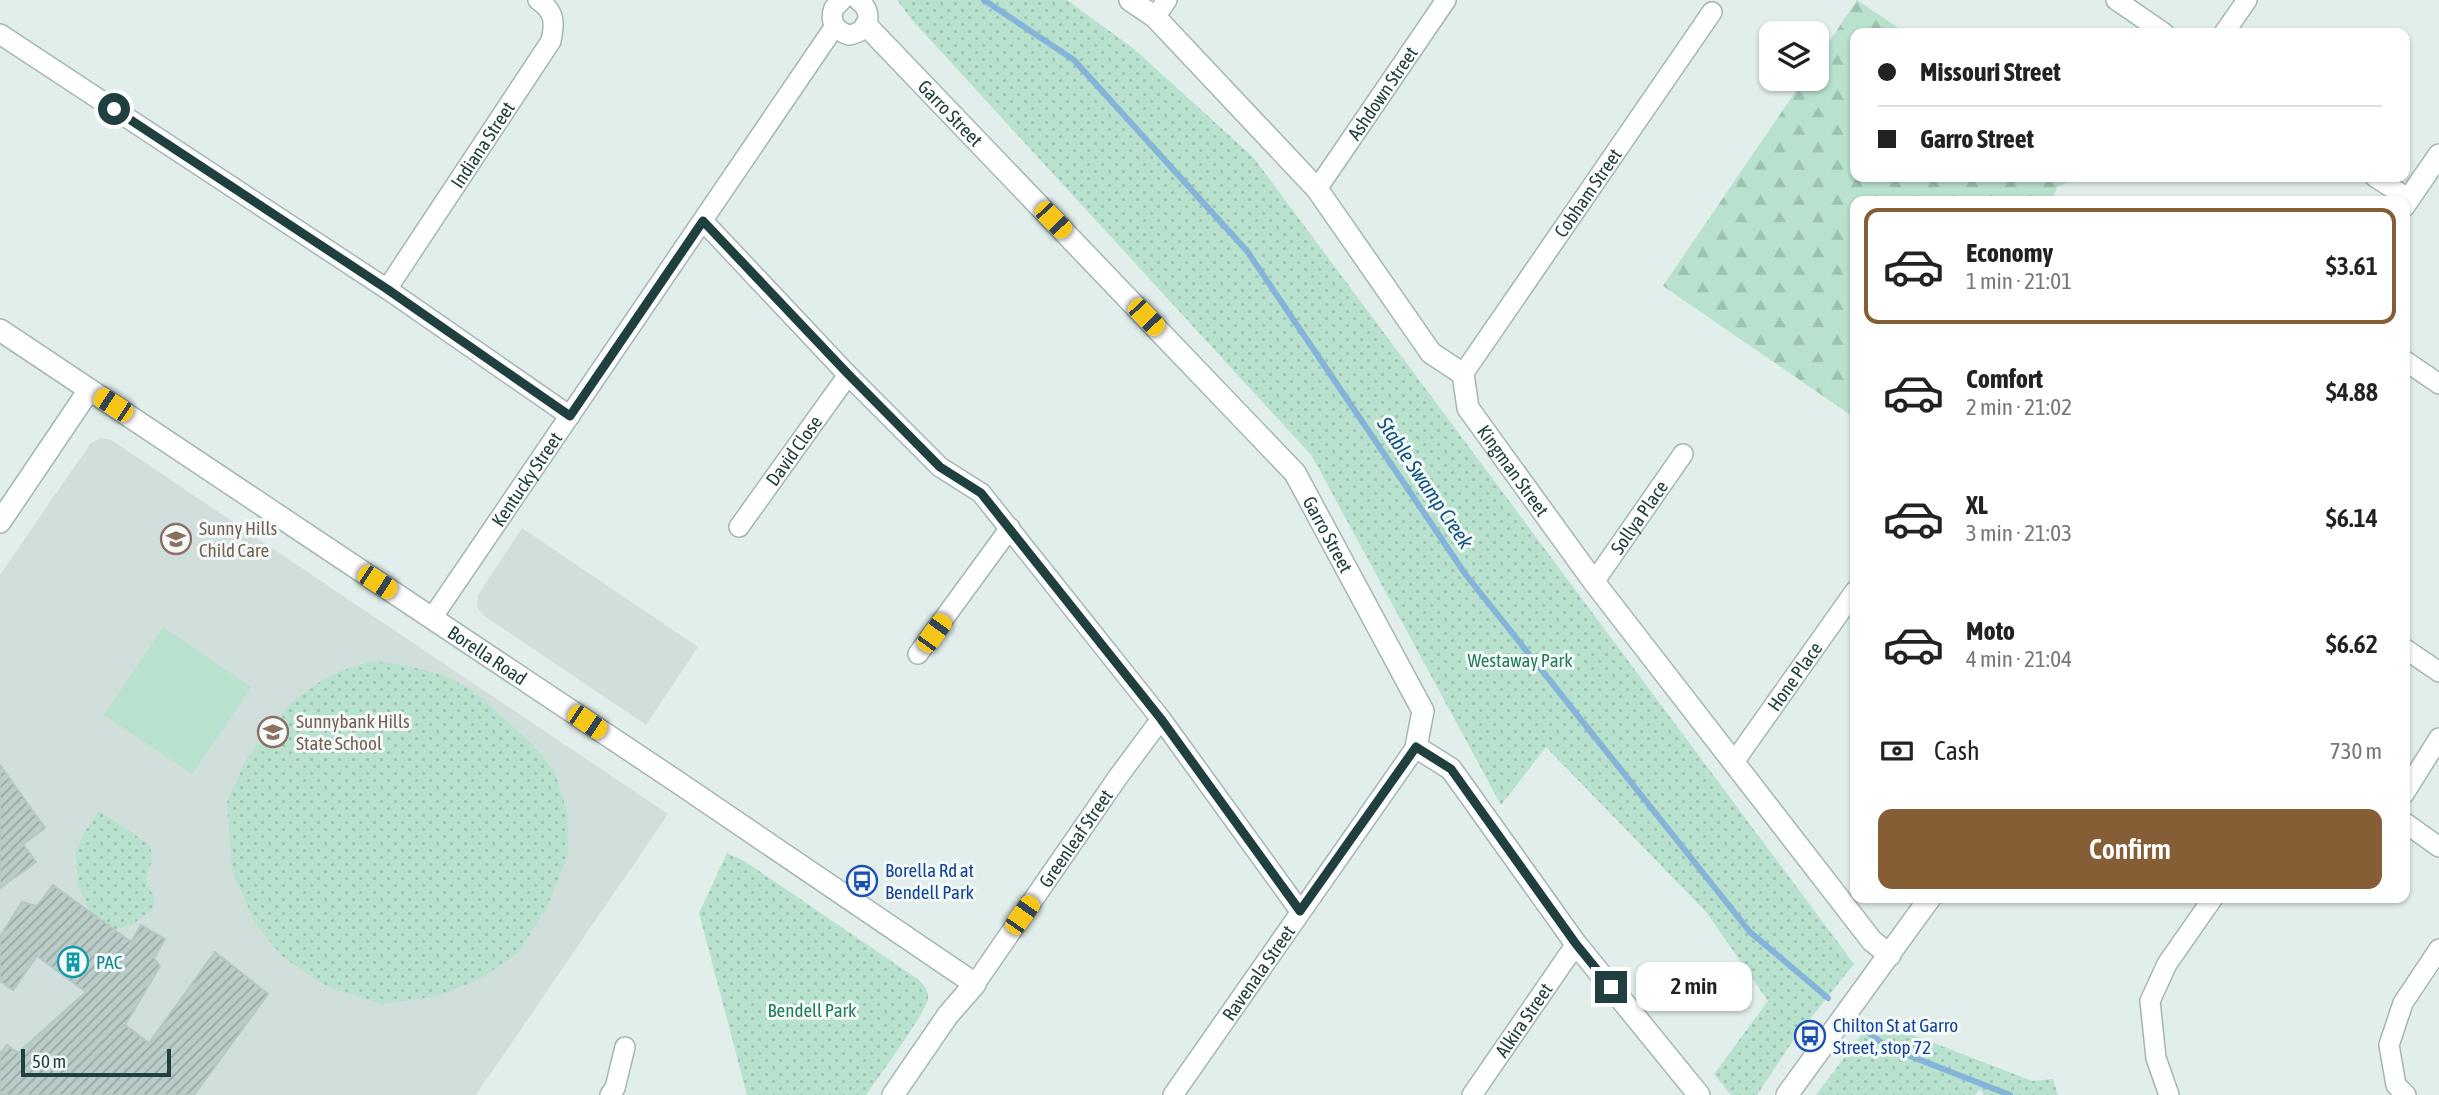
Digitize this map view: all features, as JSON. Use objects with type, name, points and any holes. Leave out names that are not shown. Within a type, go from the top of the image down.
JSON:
[{"type":"street","name":"Indiana Street","points":[[387,289],[551,41],[555,21],[548,6],[538,0]]},
{"type":"street","points":[[841,0],[832,12],[835,26],[849,35],[857,34],[866,25],[869,17],[867,9],[858,0]]},
{"type":"street","points":[[1130,0],[1161,9],[1317,189],[1431,353],[1463,374]]},
{"type":"street","name":"Ashdown Street","points":[[1317,189],[1447,0]]},
{"type":"street","points":[[2116,0],[2157,28]]},
{"type":"street","points":[[2227,28],[2246,0]]},
{"type":"street","name":"Cobham Street","points":[[1463,374],[1712,12]]},
{"type":"street","name":"Garro Street","points":[[866,25],[1295,473],[1423,711],[1416,747]]},
{"type":"street","name":"Kentucky Street","points":[[432,618],[835,26]]},
{"type":"street","points":[[0,34],[387,289],[570,416]]},
{"type":"street","points":[[2410,198],[2439,155]]},
{"type":"street","points":[[2381,182],[2398,196]]},
{"type":"street","points":[[703,221],[940,467],[981,493],[1161,719],[1300,911]]},
{"type":"street","name":"Borella Road","points":[[0,330],[975,984]]},
{"type":"street","points":[[2410,364],[2439,384]]},
{"type":"street","name":"David Close","points":[[739,527],[848,374]]},
{"type":"street","name":"Kingman Street","points":[[1463,374],[1468,408],[1594,582],[1872,941],[1890,955]]},
{"type":"street","points":[[0,522],[89,390]]},
{"type":"street","name":"Sollya Place","points":[[1594,582],[1683,454]]},
{"type":"street","points":[[918,654],[1010,527]]},
{"type":"street","name":"Hone Place","points":[[1734,762],[1850,597]]},
{"type":"street","points":[[2410,652],[2439,672]]},
{"type":"street","name":"Greenleaf Street","points":[[893,1095],[948,1015],[975,984],[1110,788],[1161,719]]},
{"type":"street","points":[[2410,784],[2439,738]]},
{"type":"street","points":[[1416,747],[1451,769],[1576,944],[1699,1095]]},
{"type":"street","name":"Ravenala Street","points":[[1173,1095],[1416,747]]},
{"type":"street","points":[[2410,826],[2439,847]]},
{"type":"street","points":[[1787,1095],[1926,903]]},
{"type":"street","points":[[2169,1095],[2156,1058],[2150,1002],[2167,964],[2210,903]]},
{"type":"street","name":"Alkira Street","points":[[1472,1095],[1576,944]]},
{"type":"street","points":[[2406,1095],[2396,1085],[2389,1045],[2403,1003],[2439,949]]},
{"type":"street","points":[[610,1095],[615,1088],[625,1047]]},
{"type":"shaded area","name":"Sunnybank Hills State School","points":[[100,438],[111,440],[668,814],[476,1095],[0,1095],[0,575],[90,444]]},
{"type":"shaded area","points":[[522,528],[698,647],[646,725],[483,615],[477,606],[478,595]]},
{"type":"green space","name":"Westaway Park","points":[[897,0],[1067,0],[1134,49],[1253,157],[1854,964],[1794,1039],[1757,1095],[1731,1095],[1714,1074],[1768,1001],[1707,913],[1546,747],[1501,805],[1312,456],[913,21]]},
{"type":"green space","points":[[1857,0],[1899,28],[1850,28],[1850,182],[2068,182],[2057,187],[2054,196],[1850,196],[1850,415],[1663,286],[1796,91],[1829,91],[1829,42]]},
{"type":"green space","points":[[163,627],[251,687],[192,774],[104,715]]},
{"type":"green space","points":[[374,661],[408,666],[448,677],[476,693],[534,746],[555,773],[567,812],[568,855],[548,905],[519,952],[482,978],[438,996],[382,1004],[328,987],[283,957],[255,923],[232,870],[227,802],[247,758],[291,703],[324,679]]},
{"type":"green space","points":[[99,811],[150,845],[152,860],[147,872],[147,886],[154,896],[153,909],[132,925],[109,931],[92,918],[78,884],[76,851],[85,831]]},
{"type":"green space","name":"Bendell Park","points":[[727,853],[746,862],[919,980],[926,988],[928,999],[919,1018],[866,1095],[747,1095],[699,913]]},
{"type":"green space","points":[[1877,1021],[2032,1081],[2053,1079],[2058,1095],[1984,1095],[1980,1089],[1975,1095],[1816,1095],[1862,1034]]},
{"type":"building","points":[[0,765],[45,828],[23,844],[36,862],[0,888]]},
{"type":"building","points":[[53,885],[131,942],[141,925],[165,939],[154,958],[160,966],[125,1025],[149,1043],[215,952],[268,994],[194,1095],[0,1095],[0,1054],[7,1045],[18,1053],[86,992],[37,956],[13,990],[0,981],[0,937],[22,902],[37,906]]},
{"type":"waterway","name":"Stable Swamp Creek","points":[[984,0],[1074,60],[1247,251],[1466,575],[1750,932],[1828,998]]},
{"type":"waterway","name":"Stable Swamp Creek","points":[[1868,1032],[1887,1047],[2010,1095]]},
{"type":"place","name":"Sunny Hills Child Care","points":[[176,539]]},
{"type":"place","name":"Sunnybank Hills State School","points":[[273,732]]},
{"type":"place","name":"Borella Rd at Bendell Park","points":[[862,881]]},
{"type":"place","name":"PAC","points":[[73,962]]},
{"type":"place","name":"Chilton St at Garro Street, stop 72","points":[[1810,1036]]},
{"type":"route","points":[[114,109],[387,289],[570,416],[703,221],[940,467],[981,493],[1161,719],[1300,911],[1416,747],[1451,769],[1576,944],[1611,987]]}]
